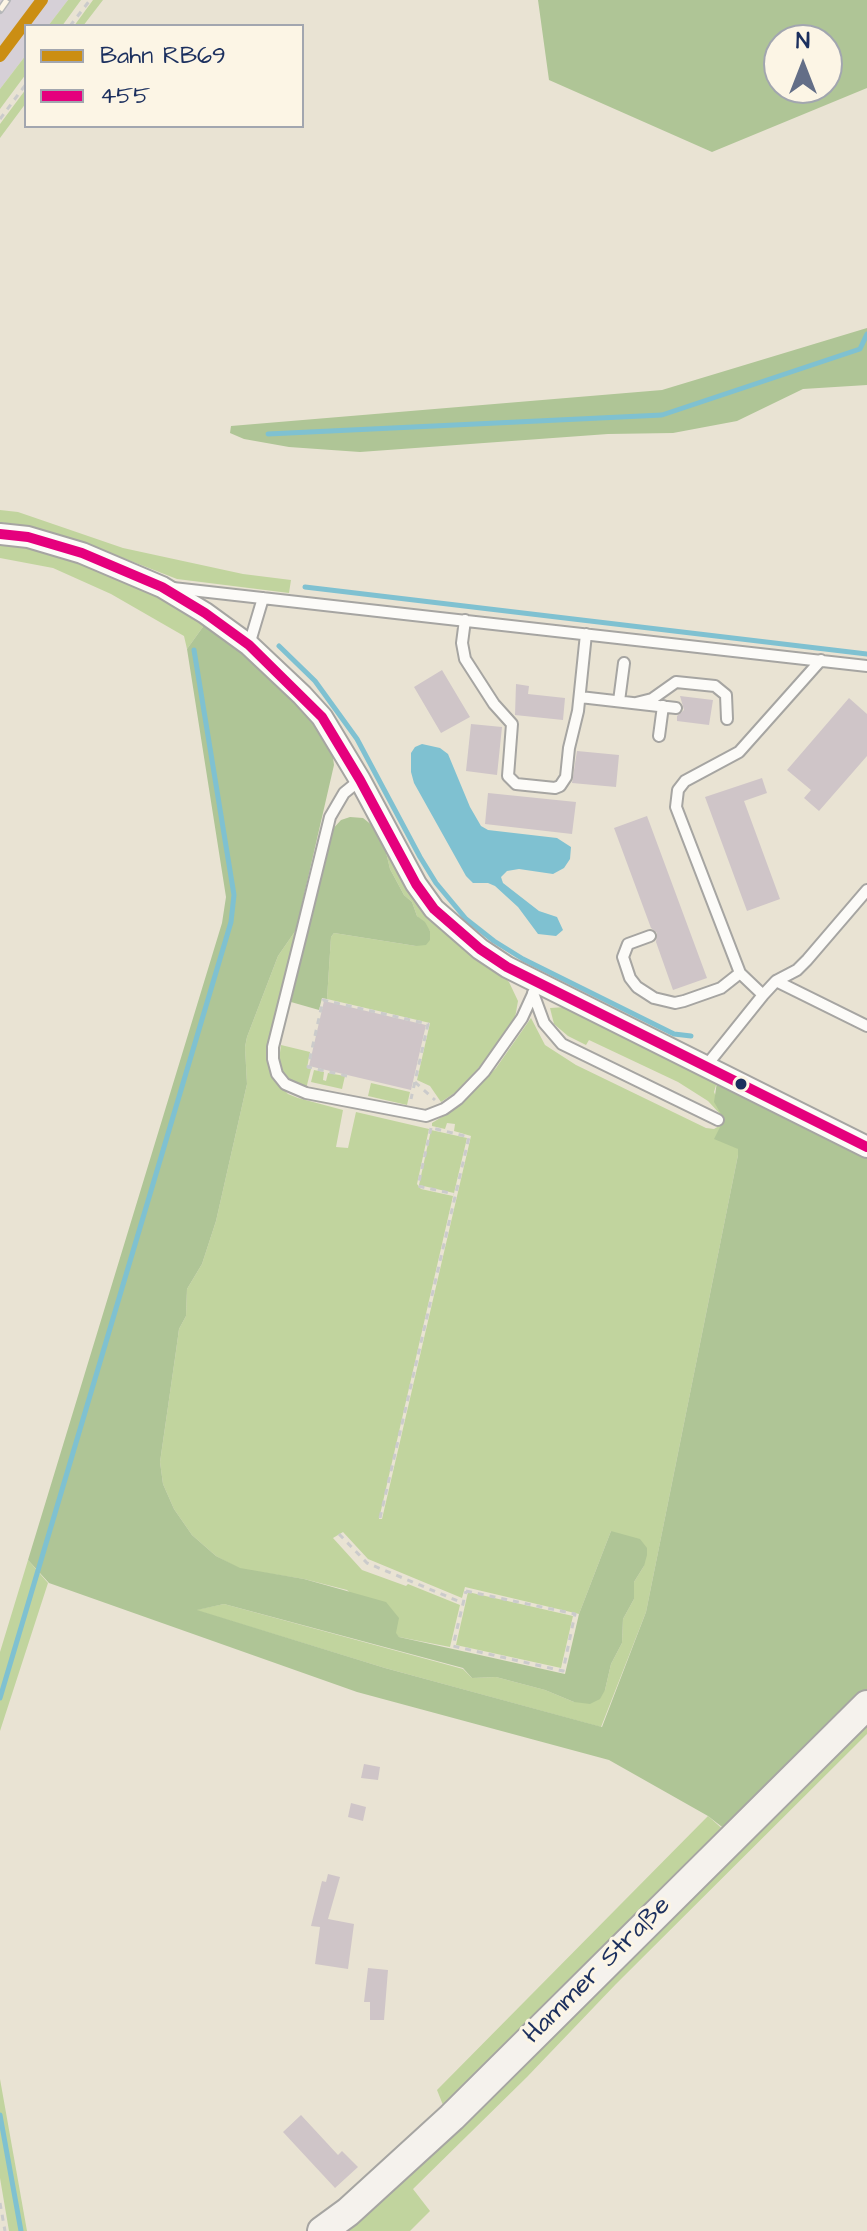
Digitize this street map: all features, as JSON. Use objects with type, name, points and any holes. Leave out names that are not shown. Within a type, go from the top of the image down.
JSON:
[{"type":"main road","name":"Hammer Straße","points":[[322,2231],[348,2212],[452,2117],[867,1705]]},
{"type":"street","points":[[0,534],[28,537],[82,553],[162,587],[249,645],[322,717],[416,884],[434,909],[480,949],[535,988],[706,1066],[867,1147]]},
{"type":"lane","points":[[162,587],[867,666]]},
{"type":"lane","points":[[249,645],[263,598]]},
{"type":"lane","points":[[465,620],[462,643],[465,659],[494,704],[512,724],[508,776],[511,782],[555,788],[564,782],[580,697],[586,634]]},
{"type":"lane","points":[[763,995],[740,973],[675,799],[685,781],[731,758],[748,744],[821,660]]},
{"type":"lane","points":[[619,701],[624,663]]},
{"type":"lane","points":[[636,703],[652,699],[676,682],[715,686],[726,695],[727,719]]},
{"type":"lane","points":[[580,697],[676,708]]},
{"type":"lane","points":[[659,736],[663,706]]},
{"type":"lane","points":[[360,780],[344,793],[330,817],[273,1047],[277,1074],[285,1084],[296,1091],[426,1116],[444,1109],[475,1081],[522,1018],[535,988]]},
{"type":"lane","points":[[706,1066],[763,995],[776,981],[797,970],[807,960],[867,890]]},
{"type":"lane","points":[[650,936],[628,944],[623,957],[630,978],[637,987],[654,998],[675,1003],[684,1001],[721,988],[740,973]]},
{"type":"lane","points":[[776,981],[867,1026]]},
{"type":"lane","points":[[535,988],[544,1023],[562,1044],[718,1120]]},
{"type":"path","points":[[72,24],[90,0]]},
{"type":"path","points":[[0,119],[24,87]]},
{"type":"path","points":[[347,1076],[308,1067],[323,1000],[428,1024],[407,1113]]},
{"type":"path","points":[[415,1082],[444,1109]]},
{"type":"path","points":[[380,1518],[469,1137],[428,1127],[426,1116]]},
{"type":"path","points":[[431,1128],[418,1186],[455,1194]]},
{"type":"path","points":[[339,1534],[367,1563],[463,1603]]},
{"type":"path","points":[[466,1591],[575,1614],[563,1671],[453,1646],[463,1603],[466,1591]]},
{"type":"path","points":[[0,2203],[5,2231]]},
{"type":"shaded area","points":[[0,0],[68,0],[50,24],[24,24],[24,58],[0,89]]},
{"type":"green space","points":[[68,0],[81,0],[63,24],[50,24]]},
{"type":"green space","points":[[93,0],[103,0],[85,24],[75,24]]},
{"type":"green space","points":[[538,0],[867,0],[867,88],[843,98],[843,24],[763,24],[763,104],[828,104],[712,152],[549,80]]},
{"type":"green space","points":[[24,58],[24,77],[0,109],[0,89]]},
{"type":"green space","points":[[24,92],[24,106],[0,138],[0,124]]},
{"type":"green space","points":[[867,328],[867,385],[803,389],[737,421],[673,433],[608,434],[360,452],[289,447],[244,439],[230,433],[231,426],[662,390]]},
{"type":"green space","points":[[0,510],[18,512],[123,548],[243,574],[291,580],[289,593],[177,579],[82,542],[0,522]]},
{"type":"green space","points":[[0,541],[26,545],[70,559],[144,590],[205,624],[187,649],[184,636],[111,594],[53,568],[0,558]]},
{"type":"green space","points":[[205,624],[249,657],[300,704],[332,750],[334,765],[296,930],[278,956],[247,1037],[247,1084],[216,1221],[202,1264],[187,1289],[186,1316],[179,1329],[160,1462],[163,1484],[174,1509],[192,1535],[216,1556],[240,1568],[304,1579],[386,1602],[399,1618],[396,1633],[399,1637],[565,1674],[579,1614],[611,1531],[640,1539],[647,1548],[647,1555],[634,1582],[634,1599],[623,1619],[622,1643],[611,1664],[605,1690],[600,1699],[590,1704],[574,1702],[545,1690],[496,1677],[472,1678],[463,1668],[224,1604],[197,1610],[385,1668],[602,1727],[646,1612],[738,1155],[738,1149],[714,1139],[724,1119],[714,1102],[717,1082],[867,1157],[867,1691],[726,1830],[708,1816],[609,1760],[357,1692],[49,1583],[28,1560],[222,923],[226,897],[187,649]]},
{"type":"green space","points":[[363,818],[373,826],[404,895],[430,931],[430,940],[426,945],[416,946],[334,933],[331,937],[327,999],[322,998],[319,1010],[291,1002],[331,831],[341,820]]},
{"type":"green space","points":[[385,848],[423,910],[450,938],[501,974],[509,982],[518,1001],[515,1018],[488,1058],[456,1092],[441,1102],[430,1086],[417,1080],[430,1023],[327,999],[331,937],[334,933],[416,946],[430,931],[404,895],[390,869]]},
{"type":"green space","points":[[296,930],[268,1045],[268,1065],[272,1077],[288,1094],[343,1110],[336,1147],[348,1148],[356,1112],[429,1129],[417,1184],[421,1189],[453,1196],[379,1519],[382,1519],[471,1136],[454,1131],[455,1124],[447,1123],[445,1129],[432,1126],[432,1123],[453,1110],[496,1068],[531,1018],[545,1045],[576,1065],[706,1128],[719,1126],[721,1115],[708,1101],[678,1082],[589,1040],[586,1045],[568,1036],[554,1024],[550,1008],[566,1007],[717,1082],[714,1092],[738,1155],[646,1612],[601,1727],[385,1668],[195,1610],[224,1604],[463,1669],[472,1678],[496,1677],[545,1690],[574,1702],[605,1690],[611,1664],[622,1643],[623,1619],[634,1599],[634,1582],[644,1566],[611,1531],[579,1614],[465,1587],[462,1598],[368,1559],[343,1532],[333,1538],[362,1570],[460,1605],[450,1647],[399,1637],[347,1590],[304,1579],[240,1569],[216,1556],[192,1535],[174,1509],[163,1484],[160,1462],[179,1329],[186,1316],[187,1289],[202,1264],[216,1221],[247,1084],[247,1037],[278,956]]},
{"type":"green space","points":[[281,1045],[310,1052],[307,1068],[311,1069],[306,1089],[292,1084],[283,1073],[279,1060]]},
{"type":"green space","points":[[314,1070],[324,1072],[323,1080],[326,1081],[328,1073],[345,1076],[342,1089],[311,1082]]},
{"type":"green space","points":[[371,1083],[410,1092],[407,1105],[368,1096]]},
{"type":"green space","points":[[431,1130],[467,1138],[454,1193],[419,1185]]},
{"type":"green space","points":[[28,1560],[48,1583],[0,1731],[0,1652]]},
{"type":"green space","points":[[468,1592],[573,1616],[561,1668],[456,1645]]},
{"type":"green space","points":[[867,1716],[867,1734],[413,2189],[430,2211],[410,2231],[345,2231]]},
{"type":"green space","points":[[708,1816],[726,1832],[445,2110],[437,2090]]},
{"type":"green space","points":[[0,2079],[27,2231],[9,2231],[0,2178]]},
{"type":"water","points":[[422,744],[440,748],[448,754],[481,826],[488,830],[557,838],[571,847],[570,859],[564,868],[553,874],[519,869],[507,871],[501,877],[503,883],[539,911],[557,917],[563,930],[556,936],[538,934],[518,907],[495,886],[473,883],[466,876],[414,783],[411,753]]},
{"type":"building","points":[[442,670],[470,717],[441,733],[414,687]]},
{"type":"building","points":[[516,684],[529,686],[528,694],[565,698],[563,720],[515,715]]},
{"type":"building","points":[[680,696],[713,700],[709,725],[677,721],[677,716],[684,710]]},
{"type":"building","points":[[849,698],[867,714],[867,756],[819,811],[804,798],[811,790],[787,770]]},
{"type":"building","points":[[471,724],[502,727],[497,775],[466,771]]},
{"type":"building","points":[[577,751],[619,755],[616,787],[572,783]]},
{"type":"building","points":[[762,778],[767,793],[744,801],[780,899],[747,911],[705,797]]},
{"type":"building","points":[[488,793],[576,802],[572,834],[485,824]]},
{"type":"building","points":[[647,816],[707,978],[673,990],[656,942],[657,933],[651,928],[614,828]]},
{"type":"building","points":[[324,1001],[426,1025],[411,1090],[309,1066]]},
{"type":"building","points":[[364,1764],[380,1767],[378,1780],[361,1778]]},
{"type":"building","points":[[351,1803],[366,1807],[363,1821],[348,1817]]},
{"type":"building","points":[[328,1874],[340,1877],[328,1919],[354,1924],[348,1969],[315,1964],[320,1927],[311,1926],[322,1881],[326,1882]]},
{"type":"building","points":[[368,1968],[388,1970],[384,2020],[370,2020],[370,2002],[364,2002]]},
{"type":"building","points":[[301,2115],[338,2155],[342,2151],[358,2167],[335,2188],[283,2132]]},
{"type":"waterway","points":[[268,434],[662,415],[860,349],[867,334]]},
{"type":"waterway","points":[[305,587],[867,654]]},
{"type":"waterway","points":[[279,646],[315,681],[357,739],[420,857],[436,883],[466,919],[523,959],[674,1034],[691,1036]]},
{"type":"waterway","points":[[0,1698],[231,922],[234,895],[194,650]]},
{"type":"waterway","points":[[0,2115],[21,2231]]},
{"type":"railway","points":[[0,10],[7,0]]},
{"type":"rail line","name":"RB69","points":[[0,56],[42,0]]},
{"type":"transit line","name":"455","points":[[0,534],[28,537],[82,553],[162,587],[249,645],[322,717],[416,884],[434,909],[480,949],[507,967],[867,1147]]}]
